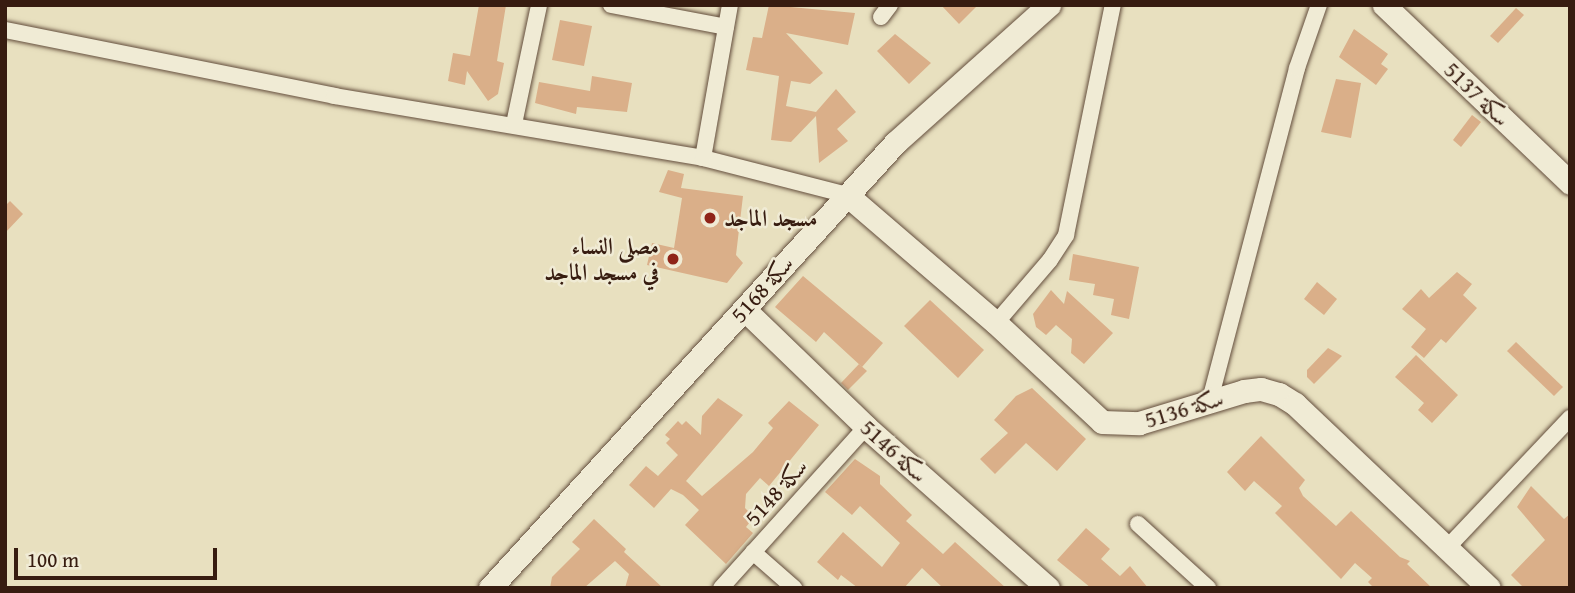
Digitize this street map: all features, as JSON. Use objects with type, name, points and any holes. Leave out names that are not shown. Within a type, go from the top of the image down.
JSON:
[{"type":"street","points":[[514,124],[539,5]]},
{"type":"street","points":[[611,5],[726,27]]},
{"type":"street","points":[[703,158],[730,5]]},
{"type":"street","name":"سكة 5168","points":[[490,588],[895,143],[1049,5]]},
{"type":"street","points":[[996,323],[1051,260],[1066,235],[1113,5]]},
{"type":"street","points":[[1210,400],[1297,68],[1319,5]]},
{"type":"street","name":"سكة 5137","points":[[1384,5],[1570,183]]},
{"type":"street","points":[[5,30],[334,96],[514,124],[703,158],[847,195]]},
{"type":"street","name":"سكة 5136","points":[[847,195],[996,323],[1102,422],[1139,423],[1210,400],[1261,389],[1294,404],[1489,588]]},
{"type":"street","name":"سكة 5146","points":[[744,309],[866,426],[1048,588]]},
{"type":"street","points":[[1447,548],[1570,418]]},
{"type":"street","name":"سكة 5148","points":[[721,588],[866,426]]},
{"type":"street","points":[[1138,524],[1208,588]]},
{"type":"street","points":[[753,552],[794,588]]},
{"type":"building","points":[[479,5],[506,5],[497,61],[504,63],[498,94],[488,101],[467,71],[465,85],[448,81],[453,53],[470,56]]},
{"type":"building","points":[[769,5],[855,13],[848,45],[786,33],[823,73],[810,84],[791,81],[786,106],[816,112],[836,89],[856,112],[837,129],[848,141],[819,163],[816,116],[791,142],[771,140],[779,76],[746,70],[753,37],[762,38]]},
{"type":"building","points":[[941,5],[978,5],[959,24]]},
{"type":"building","points":[[1516,8],[1524,15],[1498,43],[1490,36]]},
{"type":"building","points":[[560,20],[592,26],[584,66],[552,60]]},
{"type":"building","points":[[1354,29],[1388,54],[1381,64],[1388,69],[1376,85],[1339,57]]},
{"type":"building","points":[[895,34],[931,63],[909,84],[877,51]]},
{"type":"building","points":[[592,76],[632,83],[627,112],[577,107],[576,114],[535,103],[539,82],[590,91]]},
{"type":"building","points":[[1336,79],[1361,83],[1351,138],[1321,132]]},
{"type":"building","points":[[1472,115],[1481,122],[1461,147],[1453,140]]},
{"type":"building","points":[[668,170],[684,174],[681,188],[743,196],[736,255],[743,263],[727,283],[647,265],[652,243],[674,248],[682,198],[659,192]]},
{"type":"building","points":[[10,201],[23,214],[5,233],[5,206]]},
{"type":"building","points":[[1073,254],[1139,267],[1129,319],[1111,315],[1114,299],[1093,295],[1095,284],[1069,280]]},
{"type":"building","points":[[1457,272],[1472,284],[1463,295],[1477,308],[1446,343],[1441,339],[1424,358],[1411,347],[1426,329],[1402,309],[1421,289],[1429,298]]},
{"type":"building","points":[[803,276],[883,343],[862,367],[824,332],[816,342],[775,307]]},
{"type":"building","points":[[1317,282],[1337,299],[1324,315],[1304,299]]},
{"type":"building","points":[[1051,290],[1064,304],[1067,291],[1113,333],[1084,364],[1071,353],[1072,339],[1056,325],[1046,335],[1036,327],[1033,314]]},
{"type":"building","points":[[930,300],[984,350],[958,378],[904,326]]},
{"type":"building","points":[[1516,342],[1563,387],[1554,396],[1507,351]]},
{"type":"building","points":[[1328,348],[1342,356],[1314,384],[1307,377],[1307,370]]},
{"type":"building","points":[[1416,355],[1458,395],[1432,423],[1418,410],[1424,403],[1395,377]]},
{"type":"building","points":[[859,364],[867,371],[848,390],[841,383]]},
{"type":"building","points":[[1032,388],[1086,439],[1057,471],[1026,443],[995,474],[980,459],[1008,433],[994,420],[1016,396]]},
{"type":"building","points":[[718,398],[743,415],[686,481],[702,496],[753,452],[773,428],[768,423],[789,401],[819,425],[769,486],[760,478],[746,494],[745,508],[754,517],[746,527],[753,533],[726,564],[685,525],[699,510],[683,495],[671,489],[654,508],[629,485],[646,466],[658,476],[678,455],[666,443],[670,439],[665,435],[678,421],[682,425],[686,421],[701,435],[702,416]]},
{"type":"building","points":[[1261,436],[1305,480],[1299,488],[1303,496],[1336,526],[1351,511],[1400,557],[1410,561],[1407,564],[1432,588],[1374,588],[1368,582],[1372,578],[1355,563],[1341,579],[1275,513],[1282,506],[1254,481],[1245,491],[1227,472]]},
{"type":"building","points":[[855,459],[880,476],[880,484],[912,515],[906,521],[943,554],[955,542],[1006,588],[943,588],[922,568],[904,588],[858,588],[841,575],[838,580],[817,562],[843,532],[882,567],[900,543],[860,506],[852,515],[825,492]]},
{"type":"building","points":[[1531,486],[1564,519],[1570,514],[1570,584],[1566,588],[1524,588],[1511,575],[1545,540],[1517,507]]},
{"type":"building","points":[[594,519],[626,549],[624,552],[663,588],[625,588],[629,574],[615,561],[584,588],[550,588],[552,577],[580,549],[572,542]]},
{"type":"building","points":[[1086,528],[1110,549],[1101,559],[1120,576],[1130,566],[1148,588],[1091,588],[1057,560]]},
{"type":"place","name":"مسجد الماجد","points":[[710,218]]},
{"type":"place","name":"مصلى النساء في مسجد الماجد","points":[[673,259]]}]
